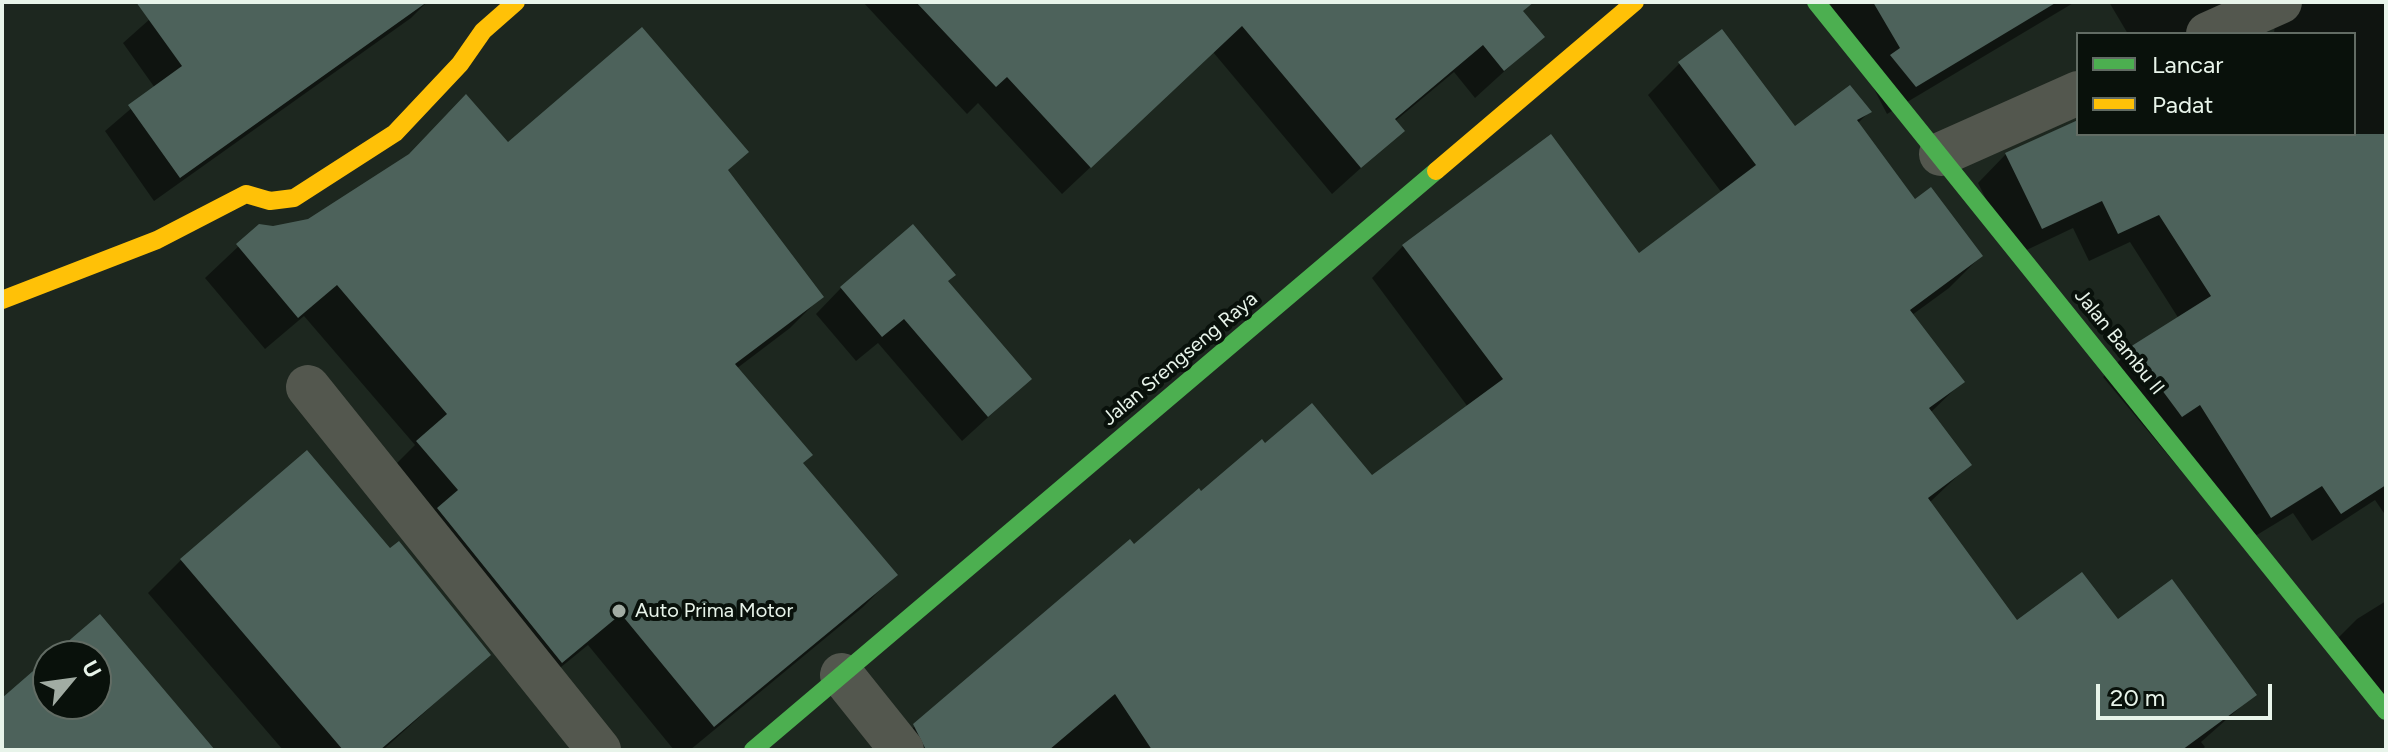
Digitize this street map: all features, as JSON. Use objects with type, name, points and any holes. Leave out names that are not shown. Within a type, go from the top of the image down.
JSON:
[{"type":"street","points":[[2,300],[157,240],[246,194],[270,201],[294,198],[395,133],[460,64],[483,31],[516,2]]},
{"type":"street","name":"Jalan Srengseng Raya","points":[[753,750],[1635,2]]},
{"type":"street","name":"Jalan Bambu II","points":[[1816,2],[2386,711]]},
{"type":"street","points":[[2212,32],[2280,2]]},
{"type":"street","points":[[1941,154],[2076,94]]},
{"type":"street","points":[[308,387],[599,750]]},
{"type":"street","points":[[842,675],[902,750]]},
{"type":"building","points":[[136,2],[427,2],[180,178],[128,105],[182,66]]},
{"type":"building","points":[[916,2],[1534,2],[1523,11],[1545,37],[1504,71],[1483,45],[1395,119],[1405,131],[1361,168],[1242,26],[1091,168],[1007,77],[996,87]]},
{"type":"building","points":[[1873,2],[2057,2],[1916,87],[1890,55],[1900,48]]},
{"type":"building","points":[[642,27],[749,152],[728,170],[824,297],[735,364],[813,455],[803,463],[898,575],[714,727],[621,614],[562,663],[437,508],[458,490],[416,441],[447,414],[337,285],[298,318],[236,244],[259,224],[273,226],[308,219],[409,154],[466,94],[508,142]]},
{"type":"building","points":[[1722,29],[1795,126],[1850,85],[1872,112],[1857,120],[1915,199],[1931,187],[1983,256],[1910,310],[1965,382],[1929,408],[1972,465],[1928,498],[2017,620],[2082,572],[2118,619],[2172,579],[2257,695],[2182,750],[1152,750],[1115,694],[1049,750],[926,750],[913,724],[1130,539],[1134,544],[1199,488],[1201,491],[1262,439],[1265,443],[1312,403],[1372,475],[1503,379],[1402,245],[1551,134],[1639,253],[1756,165],[1678,62]]},
{"type":"building","points":[[2076,121],[2076,136],[2386,134],[2386,485],[2341,514],[2322,486],[2271,518],[2200,405],[2182,417],[2130,347],[2211,296],[2159,215],[2118,234],[2102,201],[2042,229],[2005,153]]},
{"type":"building","points":[[913,224],[956,275],[948,281],[1032,379],[988,417],[904,319],[882,337],[840,287]]},
{"type":"building","points":[[307,450],[390,548],[399,541],[491,655],[380,750],[343,750],[180,559]]},
{"type":"building","points":[[100,614],[215,750],[2,750],[2,698],[32,672],[32,720],[112,720],[112,640],[70,640]]},
{"type":"traffic: fast","points":[[1816,2],[2386,711]]},
{"type":"traffic: fast","points":[[753,750],[1436,171]]},
{"type":"traffic: slow","points":[[2,300],[157,240],[246,194],[270,201],[294,198],[395,133],[460,64],[483,31],[516,2]]},
{"type":"traffic: slow","points":[[1436,171],[1635,2]]},
{"type":"place","name":"Auto Prima Motor","points":[[619,611]]}]
